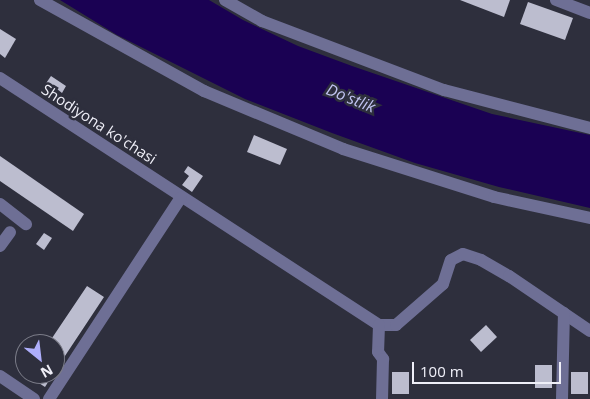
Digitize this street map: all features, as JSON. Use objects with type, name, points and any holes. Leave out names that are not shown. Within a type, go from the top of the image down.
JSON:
[{"type":"street","points":[[40,0],[204,91],[343,149],[494,197],[590,218]]},
{"type":"street","points":[[225,0],[262,21],[444,90],[590,128]]},
{"type":"street","points":[[556,0],[590,13]]},
{"type":"street","name":"Shodiyona ko'chasi","points":[[0,78],[379,325]]},
{"type":"street","points":[[49,399],[112,306],[181,197]]},
{"type":"street","points":[[0,204],[26,224]]},
{"type":"street","points":[[0,246],[10,232]]},
{"type":"street","points":[[382,399],[383,359],[378,352],[379,325],[396,324],[437,290],[444,284],[451,260],[463,254],[480,260],[509,276],[590,331]]},
{"type":"street","points":[[562,399],[564,313]]},
{"type":"street","points":[[0,376],[34,399]]},
{"type":"water","name":"Do'stlik","points":[[60,0],[209,0],[243,20],[298,46],[352,66],[492,114],[590,135],[590,208],[499,187],[415,163],[245,99],[117,35]]},
{"type":"building","points":[[460,0],[510,0],[504,17]]},
{"type":"building","points":[[528,2],[573,18],[565,40],[520,24]]},
{"type":"building","points":[[0,29],[16,39],[5,58],[0,54]]},
{"type":"building","points":[[51,76],[66,86],[62,93],[57,89],[50,99],[40,92]]},
{"type":"building","points":[[254,135],[287,149],[280,165],[247,152]]},
{"type":"building","points":[[0,156],[84,214],[73,231],[0,181]]},
{"type":"building","points":[[188,166],[203,176],[192,192],[182,185],[189,176],[184,172]]},
{"type":"building","points":[[44,233],[52,238],[44,250],[36,244]]},
{"type":"building","points":[[87,286],[104,297],[65,356],[65,334],[55,334]]},
{"type":"building","points":[[486,325],[497,337],[481,352],[470,340]]},
{"type":"building","points":[[535,365],[552,365],[552,388],[535,388]]},
{"type":"building","points":[[392,372],[409,372],[409,394],[392,394]]},
{"type":"building","points":[[571,372],[588,372],[588,394],[571,394]]}]
